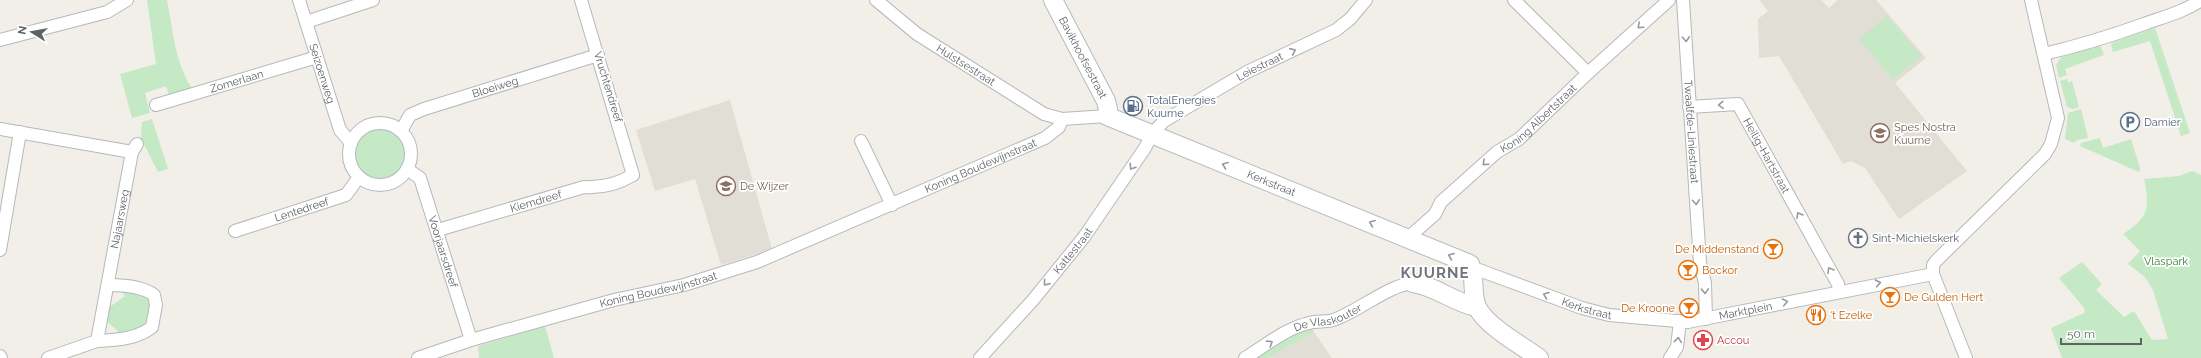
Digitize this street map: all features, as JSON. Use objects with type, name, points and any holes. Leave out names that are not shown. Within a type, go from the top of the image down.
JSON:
[{"type":"street","points":[[0,40],[107,12],[126,0]]},
{"type":"street","name":"Seizoenweg","points":[[299,0],[340,130],[351,143]]},
{"type":"street","points":[[306,22],[373,0]]},
{"type":"street","name":"Vruchtendreef","points":[[580,0],[598,55],[633,175]]},
{"type":"street","name":"Hulstsestraat","points":[[876,0],[917,34],[956,60],[1044,114],[1062,119]]},
{"type":"street","name":"Bavikhoofsestraat","points":[[1053,0],[1106,101],[1108,109],[1107,116]]},
{"type":"street","name":"Leiestraat","points":[[1152,134],[1164,121],[1246,72],[1336,30],[1350,19],[1366,0]]},
{"type":"street","points":[[1514,0],[1588,73]]},
{"type":"street","name":"Koning Albertstraat","points":[[1408,238],[1435,214],[1441,202],[1497,152],[1519,139],[1588,73],[1669,0]]},
{"type":"street","name":"Twaalfde-Liniestraat","points":[[1683,0],[1700,263]]},
{"type":"street","name":"Marktplein","points":[[1700,263],[1705,283],[1706,319],[1918,275],[1924,269],[1933,269],[1953,242],[2045,154],[2051,144],[2058,118],[2031,0]]},
{"type":"street","points":[[2044,54],[2077,47],[2154,21],[2186,9],[2201,0]]},
{"type":"street","name":"Bloeiweg","points":[[401,131],[410,115],[424,109],[598,55]]},
{"type":"street","name":"Zomerlaan","points":[[156,105],[317,57]]},
{"type":"street","name":"Heilig-Hartstraat","points":[[1689,107],[1738,104],[1838,284],[1839,291]]},
{"type":"street","name":"Kerkstraat","points":[[1062,119],[1107,116],[1470,264],[1474,272],[1479,270],[1582,308],[1609,315],[1680,321],[1706,319]]},
{"type":"street","name":"Koning Boudewijnstraat","points":[[418,358],[471,340],[614,300],[684,285],[757,262],[1045,138],[1059,127],[1062,119]]},
{"type":"street","points":[[383,123],[392,125],[401,131],[407,139],[410,149],[410,160],[407,169],[401,176],[385,184],[367,182],[359,177],[353,170],[349,152],[351,143],[356,134],[364,127],[383,123]]},
{"type":"street","name":"Najaarsweg","points":[[0,129],[134,148],[108,277],[109,285],[97,341]]},
{"type":"street","points":[[0,250],[3,210],[20,132]]},
{"type":"street","name":"Kattestraat","points":[[980,358],[1033,300],[1084,237],[1145,148],[1152,134]]},
{"type":"street","points":[[862,141],[892,204]]},
{"type":"street","name":"Voorjaarsdreef","points":[[407,169],[420,178],[438,230],[471,340]]},
{"type":"street","name":"Kiemdreef","points":[[438,230],[584,187],[598,187],[624,180],[633,175]]},
{"type":"street","name":"Lentedreef","points":[[235,231],[346,195],[359,177]]},
{"type":"street","points":[[1933,269],[1966,358]]},
{"type":"street","points":[[1474,272],[1477,307],[1487,320],[1539,358]]},
{"type":"street","name":"De Vlaskouter","points":[[1244,358],[1296,327],[1309,322],[1335,320],[1406,283],[1413,283]]},
{"type":"street","points":[[1413,283],[1422,284],[1454,300],[1477,307]]},
{"type":"street","points":[[48,358],[97,341],[115,340],[143,334],[152,327],[156,305],[154,295],[147,290],[121,285],[109,285]]},
{"type":"street","points":[[1670,358],[1677,347],[1680,321]]},
{"type":"shaded area","name":"Spes Nostra Kuurne","points":[[1759,0],[1821,0],[1829,8],[1838,0],[1876,0],[1926,58],[1895,83],[1967,171],[1899,219],[1865,168],[1851,161],[1843,164],[1779,56],[1759,58],[1758,19],[1768,11]]},
{"type":"shaded area","name":"De Wijzer","points":[[730,100],[772,249],[721,265],[695,179],[655,191],[636,130]]},
{"type":"shaded area","points":[[1314,332],[1332,358],[1268,358]]},
{"type":"green space","points":[[147,0],[167,0],[178,58],[193,90],[169,96],[166,86],[145,93],[150,113],[132,118],[120,74],[156,64]]},
{"type":"green space","points":[[1887,16],[1921,56],[1893,79],[1859,39]]},
{"type":"green space","points":[[2155,28],[2190,133],[2181,136],[2150,41],[2113,52],[2111,44]]},
{"type":"green space","points":[[2100,45],[2104,55],[2065,69],[2067,75],[2059,78],[2056,65],[2061,57]]},
{"type":"green space","points":[[2067,79],[2068,82],[2072,81],[2079,107],[2073,109],[2067,107],[2060,81]]},
{"type":"green space","points":[[2081,109],[2088,138],[2077,140],[2074,143],[2065,139],[2068,113]]},
{"type":"green space","points":[[152,119],[168,169],[158,172],[141,138],[142,122]]},
{"type":"green space","points":[[376,128],[386,128],[395,132],[403,140],[407,149],[407,159],[403,168],[395,176],[386,180],[376,180],[367,176],[359,168],[355,159],[355,149],[359,140],[367,132]]},
{"type":"green space","points":[[2100,138],[2103,148],[2131,139],[2140,168],[2139,172],[2080,146],[2081,143]]},
{"type":"green space","name":"Vlaspark","points":[[2192,171],[2201,175],[2201,358],[2062,358],[2051,328],[2084,313],[2085,309],[2059,278],[2082,262],[2102,284],[2096,290],[2124,317],[2134,311],[2152,340],[2168,339],[2153,290],[2145,277],[2128,264],[2140,251],[2123,234],[2132,228],[2143,217],[2146,211],[2147,197],[2144,179],[2179,176]]},
{"type":"green space","points":[[120,289],[151,297],[150,319],[139,330],[114,337],[118,331],[106,321],[106,301],[111,306],[125,296]]},
{"type":"green space","points":[[1310,325],[1314,332],[1268,358],[1250,358]]},
{"type":"green space","points":[[545,326],[554,358],[479,358],[478,346]]},
{"type":"place","name":"TotalEnergies Kuurne","points":[[1133,106]]},
{"type":"place","name":"Damier","points":[[2130,122]]},
{"type":"place","name":"Spes Nostra Kuurne","points":[[1880,133]]},
{"type":"place","name":"De Wijzer","points":[[726,186]]},
{"type":"place","name":"Sint-Michielskerk","points":[[1858,238]]},
{"type":"place","name":"De Middenstand","points":[[1773,249]]},
{"type":"place","name":"Bockor","points":[[1688,270]]},
{"type":"place","name":"De Gulden Hert","points":[[1890,297]]},
{"type":"place","name":"De Kroone","points":[[1689,308]]},
{"type":"place","name":"'t Ezelke","points":[[1816,315]]},
{"type":"place","name":"Accou","points":[[1703,340]]},
{"type":"district","name":"KUURNE","points":[[1435,273]]}]
